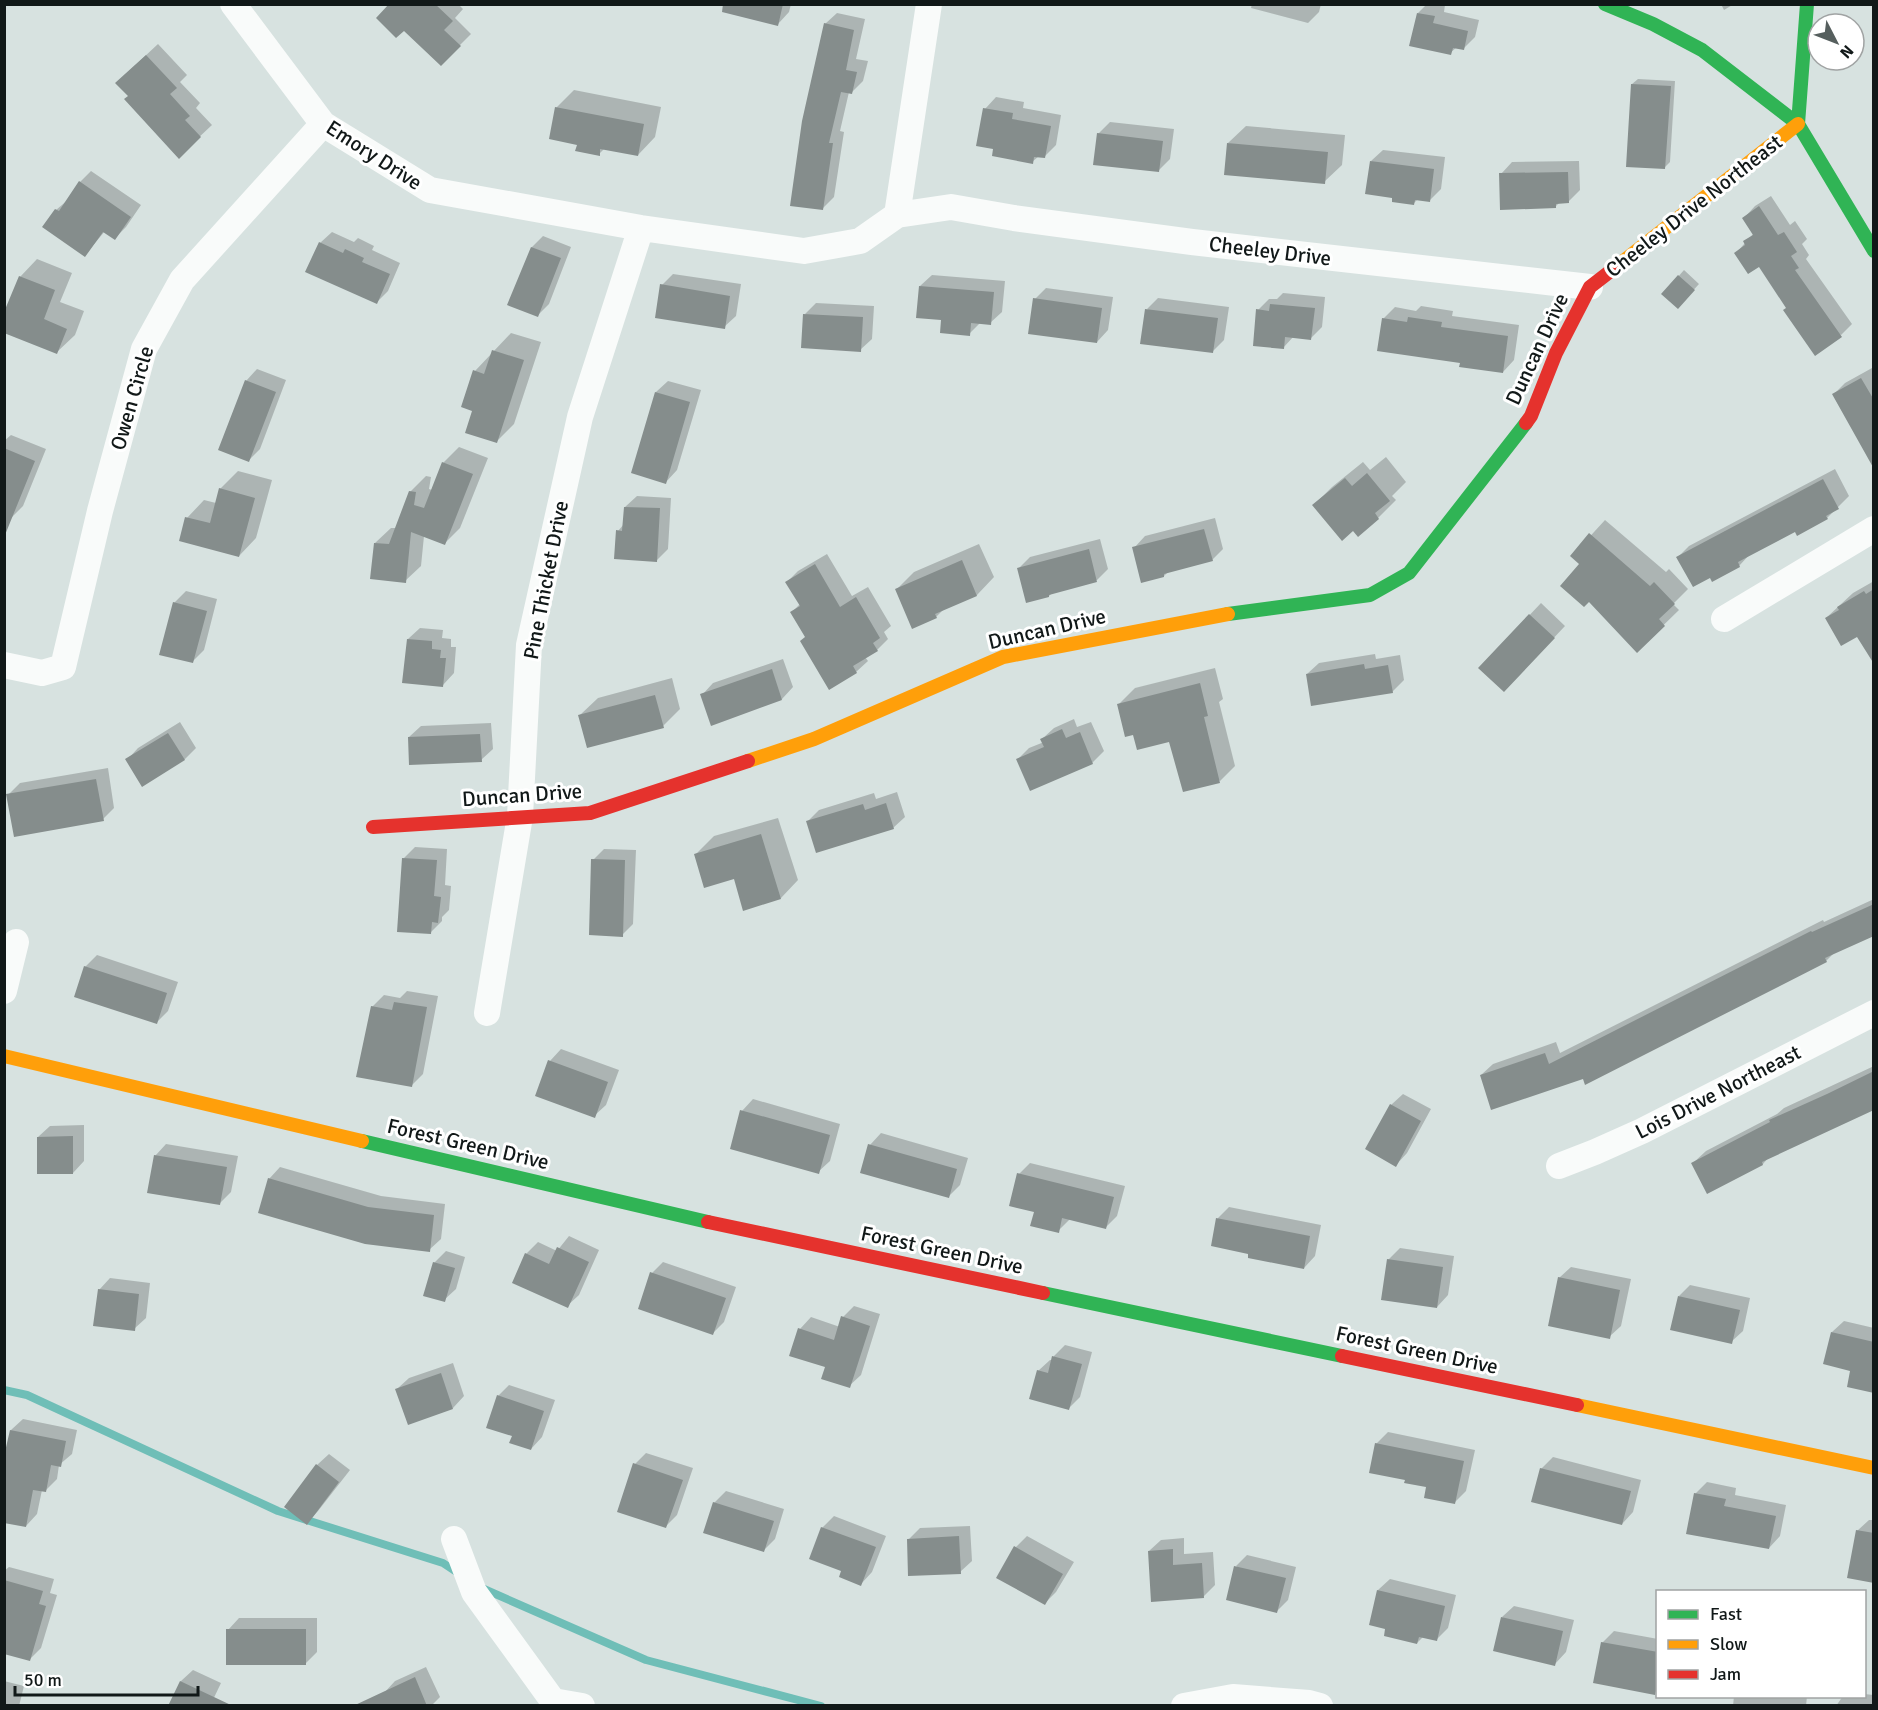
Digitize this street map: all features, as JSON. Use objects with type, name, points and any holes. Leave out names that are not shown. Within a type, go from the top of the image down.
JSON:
[{"type":"street","name":"Emory Drive","points":[[233,4],[323,124],[430,190],[641,228],[804,251],[860,240],[897,215]]},
{"type":"street","points":[[897,215],[929,4]]},
{"type":"street","points":[[1605,4],[1653,24],[1702,50],[1798,124],[1874,251]]},
{"type":"street","points":[[1798,124],[1807,4]]},
{"type":"street","name":"Owen Circle","points":[[4,664],[42,673],[63,668],[100,512],[144,349],[182,280],[323,124]]},
{"type":"street","name":"Cheeley Drive Northeast","points":[[1590,287],[1798,124]]},
{"type":"street","name":"Cheeley Drive","points":[[897,215],[951,207],[1014,218],[1192,242],[1590,287]]},
{"type":"street","name":"Pine Thicket Drive","points":[[487,1013],[520,816],[529,645],[580,417],[641,228]]},
{"type":"street","name":"Duncan Drive","points":[[373,827],[590,813],[814,740],[1004,657],[1217,615],[1370,595],[1409,573],[1531,416],[1556,353],[1590,287]]},
{"type":"street","points":[[1724,619],[1874,530]]},
{"type":"street","points":[[4,991],[16,942]]},
{"type":"street","name":"Lois Drive Northeast","points":[[1559,1166],[1642,1131],[1874,1013]]},
{"type":"street","name":"Forest Green Drive","points":[[4,1056],[687,1217],[1874,1468]]},
{"type":"street","points":[[454,1539],[474,1592],[551,1703],[582,1706]]},
{"type":"street","points":[[1184,1706],[1233,1697],[1309,1703],[1320,1706]]},
{"type":"building","points":[[389,4],[435,4],[453,21],[444,30],[461,46],[441,66],[404,31],[396,38],[376,18]]},
{"type":"building","points":[[723,4],[783,4],[778,26],[722,12]]},
{"type":"building","points":[[1417,13],[1435,16],[1433,23],[1468,31],[1464,50],[1453,48],[1451,55],[1409,46]]},
{"type":"building","points":[[824,23],[854,30],[846,70],[857,72],[852,94],[841,92],[829,143],[833,143],[823,210],[790,206],[802,121]]},
{"type":"building","points":[[146,55],[177,88],[170,94],[190,116],[185,120],[201,137],[179,159],[124,99],[128,96],[115,83]]},
{"type":"building","points":[[1631,84],[1671,86],[1665,169],[1626,167]]},
{"type":"building","points":[[555,107],[644,124],[638,156],[600,149],[600,156],[575,151],[577,145],[549,139]]},
{"type":"building","points":[[983,108],[1013,113],[1012,119],[1051,126],[1045,158],[1034,157],[1033,164],[992,156],[993,149],[976,146]]},
{"type":"building","points":[[1097,133],[1163,141],[1159,172],[1093,165]]},
{"type":"building","points":[[1227,143],[1328,152],[1325,184],[1224,175]]},
{"type":"building","points":[[1370,161],[1434,169],[1430,202],[1415,200],[1414,205],[1392,202],[1392,198],[1365,194]]},
{"type":"building","points":[[1568,172],[1569,203],[1556,204],[1556,208],[1500,210],[1499,173]]},
{"type":"building","points":[[79,181],[131,217],[115,240],[103,232],[85,257],[42,227],[55,209],[59,211]]},
{"type":"building","points":[[1759,206],[1778,235],[1784,232],[1797,252],[1791,256],[1799,268],[1795,270],[1842,337],[1815,356],[1783,310],[1786,308],[1759,267],[1748,274],[1734,253],[1745,245],[1743,241],[1753,235],[1742,218]]},
{"type":"building","points":[[319,242],[343,253],[345,249],[364,258],[362,262],[390,274],[377,304],[305,272]]},
{"type":"building","points":[[531,247],[561,258],[538,317],[507,305]]},
{"type":"building","points":[[1678,275],[1695,290],[1678,309],[1661,294]]},
{"type":"building","points":[[19,276],[55,290],[44,319],[67,329],[57,354],[4,333],[4,312]]},
{"type":"building","points":[[660,284],[730,296],[725,329],[655,318]]},
{"type":"building","points":[[919,286],[994,292],[991,325],[971,323],[970,336],[940,333],[941,320],[916,318]]},
{"type":"building","points":[[1033,298],[1102,308],[1097,343],[1028,334]]},
{"type":"building","points":[[1270,304],[1315,308],[1311,340],[1285,337],[1284,349],[1253,346],[1256,309],[1269,311]]},
{"type":"building","points":[[1145,309],[1218,318],[1213,353],[1140,344]]},
{"type":"building","points":[[803,314],[863,317],[861,352],[801,348]]},
{"type":"building","points":[[1408,317],[1442,322],[1441,327],[1508,336],[1503,373],[1459,367],[1460,363],[1377,351],[1382,318],[1407,322]]},
{"type":"building","points":[[492,350],[524,360],[497,443],[465,433],[472,411],[461,407],[473,370],[484,374]]},
{"type":"building","points":[[1861,378],[1874,400],[1874,469],[1832,394]]},
{"type":"building","points":[[245,380],[276,392],[249,462],[218,450]]},
{"type":"building","points":[[655,392],[690,402],[666,484],[631,473]]},
{"type":"building","points":[[4,448],[35,461],[5,535],[4,535]]},
{"type":"building","points":[[442,462],[473,474],[445,545],[411,532],[406,583],[370,579],[374,543],[389,544],[409,491],[416,492],[414,505],[424,508]]},
{"type":"building","points":[[1367,473],[1390,501],[1375,513],[1379,519],[1358,537],[1353,531],[1342,541],[1312,505],[1345,478],[1352,486]]},
{"type":"building","points":[[1823,479],[1839,509],[1826,516],[1828,519],[1797,536],[1795,532],[1738,562],[1740,567],[1712,582],[1710,578],[1693,587],[1676,557]]},
{"type":"building","points":[[219,488],[255,498],[239,557],[179,541],[185,517],[210,523]]},
{"type":"building","points":[[624,507],[660,508],[657,562],[614,559],[616,530],[622,531]]},
{"type":"building","points":[[1204,529],[1213,561],[1164,574],[1164,577],[1141,583],[1132,547]]},
{"type":"building","points":[[1589,533],[1650,586],[1654,582],[1675,604],[1659,619],[1665,626],[1637,653],[1589,602],[1584,607],[1560,586],[1579,564],[1570,556]]},
{"type":"building","points":[[1089,549],[1097,582],[1026,603],[1017,568]]},
{"type":"building","points":[[962,560],[977,596],[935,614],[937,618],[912,629],[895,589]]},
{"type":"building","points":[[815,564],[840,607],[856,597],[880,638],[873,643],[878,651],[853,666],[857,673],[829,690],[800,641],[805,637],[790,612],[800,606],[785,582]]},
{"type":"building","points":[[1874,589],[1874,664],[1857,637],[1841,646],[1825,618],[1839,610],[1837,607],[1864,591],[1866,594]]},
{"type":"building","points":[[173,602],[207,611],[193,663],[159,655]]},
{"type":"building","points":[[1529,614],[1555,638],[1504,692],[1478,668]]},
{"type":"building","points":[[407,639],[432,641],[432,649],[441,650],[440,658],[446,658],[443,687],[402,683]]},
{"type":"building","points":[[1364,664],[1365,669],[1388,665],[1393,693],[1311,706],[1306,674]]},
{"type":"building","points":[[772,669],[782,700],[711,726],[700,694]]},
{"type":"building","points":[[1200,683],[1208,716],[1204,717],[1220,783],[1183,792],[1169,742],[1137,750],[1133,735],[1125,737],[1117,704]]},
{"type":"building","points":[[655,695],[664,728],[587,748],[578,715]]},
{"type":"building","points":[[1062,729],[1066,738],[1080,732],[1093,764],[1030,791],[1016,759],[1044,747],[1040,739]]},
{"type":"building","points":[[168,733],[185,760],[142,787],[125,759]]},
{"type":"building","points":[[480,734],[482,762],[409,765],[408,737]]},
{"type":"building","points":[[96,779],[104,821],[14,837],[6,794]]},
{"type":"building","points":[[886,803],[894,829],[816,853],[806,821],[863,804],[865,810]]},
{"type":"building","points":[[761,834],[781,899],[743,911],[734,879],[704,888],[694,854]]},
{"type":"building","points":[[402,858],[437,860],[434,896],[441,897],[438,923],[432,922],[431,934],[397,932]]},
{"type":"building","points":[[591,859],[625,860],[623,937],[589,935]]},
{"type":"building","points":[[1874,904],[1874,936],[1825,958],[1827,962],[1585,1085],[1583,1079],[1491,1110],[1480,1075],[1545,1053],[1549,1064],[1811,931]]},
{"type":"building","points":[[84,966],[167,993],[157,1024],[74,997]]},
{"type":"building","points":[[394,1002],[427,1007],[412,1087],[356,1077],[371,1006],[392,1010]]},
{"type":"building","points":[[548,1060],[608,1082],[595,1118],[535,1096]]},
{"type":"building","points":[[1874,1071],[1874,1110],[1762,1162],[1763,1165],[1707,1194],[1691,1163],[1770,1122],[1769,1120]]},
{"type":"building","points":[[1390,1104],[1421,1121],[1396,1167],[1365,1149]]},
{"type":"building","points":[[740,1110],[830,1135],[819,1174],[730,1149]]},
{"type":"building","points":[[73,1136],[73,1174],[37,1174],[37,1137]]},
{"type":"building","points":[[868,1144],[957,1169],[949,1198],[860,1173]]},
{"type":"building","points":[[154,1155],[227,1167],[220,1205],[147,1193]]},
{"type":"building","points":[[1017,1173],[1114,1197],[1106,1229],[1062,1218],[1059,1233],[1030,1226],[1034,1212],[1009,1206]]},
{"type":"building","points":[[268,1178],[368,1207],[434,1215],[430,1252],[365,1244],[258,1213]]},
{"type":"building","points":[[1216,1218],[1310,1236],[1304,1269],[1248,1258],[1248,1254],[1211,1246]]},
{"type":"building","points":[[557,1247],[589,1262],[568,1308],[512,1283],[525,1253],[549,1264]]},
{"type":"building","points":[[1387,1259],[1443,1267],[1437,1308],[1381,1300]]},
{"type":"building","points":[[433,1262],[455,1268],[445,1302],[423,1296]]},
{"type":"building","points":[[650,1272],[726,1298],[713,1335],[638,1309]]},
{"type":"building","points":[[1558,1277],[1620,1290],[1610,1339],[1548,1326]]},
{"type":"building","points":[[98,1289],[139,1294],[135,1331],[93,1326]]},
{"type":"building","points":[[1678,1296],[1740,1310],[1732,1344],[1670,1330]]},
{"type":"building","points":[[841,1316],[870,1326],[850,1388],[821,1379],[825,1367],[789,1356],[798,1328],[834,1340]]},
{"type":"building","points":[[1831,1332],[1874,1342],[1874,1393],[1847,1387],[1850,1371],[1823,1364]]},
{"type":"building","points":[[1052,1356],[1082,1364],[1069,1410],[1029,1399],[1037,1370],[1048,1373]]},
{"type":"building","points":[[441,1373],[453,1409],[408,1425],[395,1389]]},
{"type":"building","points":[[497,1395],[544,1411],[531,1450],[509,1443],[512,1436],[486,1428]]},
{"type":"building","points":[[10,1430],[66,1441],[61,1467],[51,1465],[46,1492],[33,1490],[26,1527],[4,1523],[4,1456]]},
{"type":"building","points":[[1375,1443],[1464,1461],[1455,1504],[1424,1498],[1426,1487],[1369,1473]]},
{"type":"building","points":[[633,1463],[683,1480],[666,1528],[617,1512]]},
{"type":"building","points":[[316,1464],[339,1482],[307,1525],[284,1507]]},
{"type":"building","points":[[1540,1468],[1631,1491],[1622,1525],[1531,1502]]},
{"type":"building","points":[[1694,1493],[1726,1499],[1724,1506],[1776,1516],[1769,1549],[1686,1534]]},
{"type":"building","points":[[713,1502],[774,1521],[764,1552],[703,1533]]},
{"type":"building","points":[[821,1527],[876,1547],[861,1586],[839,1577],[841,1571],[809,1559]]},
{"type":"building","points":[[1856,1530],[1874,1533],[1874,1583],[1847,1578]]},
{"type":"building","points":[[959,1536],[961,1574],[908,1576],[907,1539]]},
{"type":"building","points":[[1014,1546],[1063,1574],[1045,1605],[996,1578]]},
{"type":"building","points":[[1173,1549],[1173,1565],[1202,1563],[1204,1598],[1151,1602],[1148,1551]]},
{"type":"building","points":[[1234,1566],[1286,1578],[1277,1613],[1226,1600]]},
{"type":"building","points":[[4,1580],[43,1591],[39,1604],[46,1606],[30,1661],[4,1654]]},
{"type":"building","points":[[1377,1590],[1445,1606],[1437,1641],[1419,1637],[1417,1644],[1384,1636],[1385,1629],[1369,1625]]},
{"type":"building","points":[[1501,1617],[1563,1631],[1555,1666],[1493,1651]]},
{"type":"building","points":[[226,1629],[306,1629],[306,1665],[226,1665]]},
{"type":"building","points":[[1601,1642],[1656,1652],[1655,1695],[1593,1683]]},
{"type":"building","points":[[415,1677],[427,1706],[353,1706]]},
{"type":"building","points":[[180,1681],[233,1706],[168,1706]]},
{"type":"waterway","points":[[4,1390],[27,1395],[278,1511],[443,1563],[458,1573]]},
{"type":"waterway","points":[[484,1589],[646,1660],[821,1706]]},
{"type":"traffic: fast","points":[[1605,4],[1653,24],[1702,50],[1798,124],[1874,251]]},
{"type":"traffic: fast","points":[[1798,124],[1807,4]]},
{"type":"traffic: fast","points":[[1228,614],[1370,595],[1409,573],[1526,423]]},
{"type":"traffic: fast","points":[[362,1141],[708,1222]]},
{"type":"traffic: fast","points":[[1043,1293],[1342,1356]]},
{"type":"traffic: slow","points":[[1621,263],[1798,124]]},
{"type":"traffic: slow","points":[[748,761],[814,739],[1003,657],[1228,614]]},
{"type":"traffic: slow","points":[[4,1056],[362,1141]]},
{"type":"traffic: slow","points":[[1577,1405],[1874,1468]]},
{"type":"traffic: jam","points":[[1526,423],[1531,416],[1556,353],[1590,287],[1621,263]]},
{"type":"traffic: jam","points":[[373,827],[590,813],[748,761]]},
{"type":"traffic: jam","points":[[708,1222],[1043,1293]]},
{"type":"traffic: jam","points":[[1342,1356],[1577,1405]]}]
